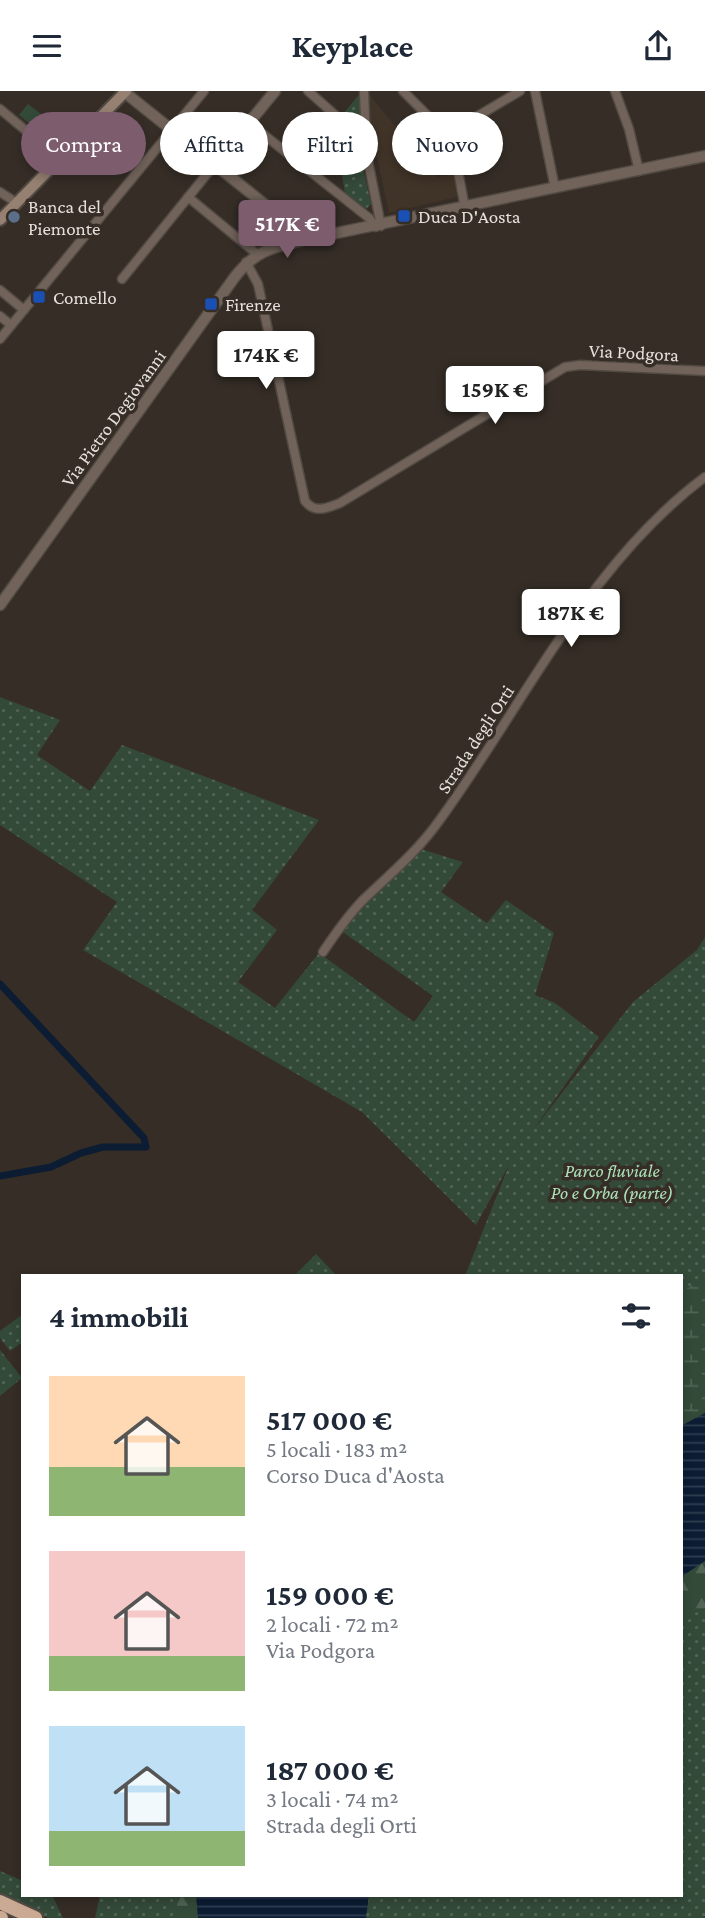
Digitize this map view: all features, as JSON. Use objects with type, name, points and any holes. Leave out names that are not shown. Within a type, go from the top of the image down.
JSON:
[{"type":"highway","points":[[0,1902],[35,1918]]},
{"type":"main road","points":[[104,112],[124,91]]},
{"type":"main road","points":[[0,220],[44,175]]},
{"type":"street","points":[[124,91],[160,120]]},
{"type":"street","points":[[187,112],[204,91]]},
{"type":"street","points":[[258,112],[275,91]]},
{"type":"street","points":[[309,91],[333,112]]},
{"type":"street","points":[[364,91],[365,112]]},
{"type":"street","points":[[403,91],[424,112]]},
{"type":"street","points":[[485,112],[520,91]]},
{"type":"street","points":[[535,91],[555,188]]},
{"type":"street","points":[[615,91],[629,129],[639,170]]},
{"type":"street","points":[[0,109],[21,126]]},
{"type":"street","points":[[268,138],[378,226]]},
{"type":"street","points":[[0,339],[160,145]]},
{"type":"street","points":[[188,197],[257,254],[308,239],[705,156]]},
{"type":"street","points":[[122,279],[206,175]]},
{"type":"street","points":[[229,175],[308,239]]},
{"type":"street","points":[[370,175],[378,226]]},
{"type":"street","points":[[459,175],[465,208]]},
{"type":"street","points":[[0,192],[17,203]]},
{"type":"street","name":"Via Pietro Degiovanni","points":[[0,605],[246,263],[257,254]]},
{"type":"street","name":"Via Podgora","points":[[246,263],[258,284],[303,491],[308,505],[321,510],[340,503],[565,367],[580,365],[705,371]]},
{"type":"street","points":[[0,289],[24,310]]},
{"type":"street","points":[[0,316],[11,325]]},
{"type":"street","name":"Strada degli Orti","points":[[323,952],[343,922],[361,902],[398,870],[440,821],[556,644],[610,571],[665,510],[705,477]]},
{"type":"shaded area","points":[[368,93],[392,122],[392,175],[453,175],[457,197],[389,213],[378,162],[378,112],[369,112]]},
{"type":"green space","points":[[362,91],[362,112],[345,112]]},
{"type":"green space","points":[[28,104],[38,112],[21,112]]},
{"type":"green space","points":[[342,175],[364,175],[371,204],[366,209],[345,193]]},
{"type":"green space","name":"Parco fluviale Po e Orba (parte)","points":[[0,697],[60,720],[37,755],[90,791],[122,745],[319,820],[252,910],[277,930],[238,982],[275,1008],[319,953],[414,1022],[433,996],[340,930],[417,848],[463,862],[441,892],[487,923],[506,900],[554,933],[535,995],[555,1003],[599,1037],[533,1130],[633,1002],[697,950],[705,937],[705,1918],[95,1918],[100,1897],[683,1897],[683,1274],[466,1274],[509,1165],[476,1225],[362,1112],[83,950],[117,902],[0,825]]},
{"type":"green space","points":[[316,1254],[335,1274],[296,1274]]},
{"type":"green space","points":[[705,1276],[705,1413],[683,1425],[683,1292]]},
{"type":"green space","points":[[21,1315],[21,1343],[10,1351],[0,1338],[0,1331]]},
{"type":"green space","points":[[0,1350],[21,1379],[0,1396]]},
{"type":"green space","points":[[705,1561],[705,1611],[683,1615],[683,1576]]},
{"type":"green space","points":[[0,1871],[21,1880],[21,1897],[53,1897],[63,1918],[48,1918],[0,1895]]},
{"type":"green space","points":[[177,1897],[196,1897],[198,1918],[177,1918]]},
{"type":"water","points":[[705,1413],[705,1561],[683,1576],[683,1425]]},
{"type":"water","points":[[196,1897],[369,1897],[366,1918],[198,1918]]},
{"type":"waterway","points":[[0,984],[144,1138],[146,1147],[103,1147],[81,1153],[51,1167],[0,1176]]},
{"type":"place","name":"Duca D'Aosta","points":[[404,216]]},
{"type":"place","name":"Banca del Piemonte","points":[[14,217]]},
{"type":"place","name":"Comello","points":[[39,297]]},
{"type":"place","name":"Firenze","points":[[211,304]]}]
